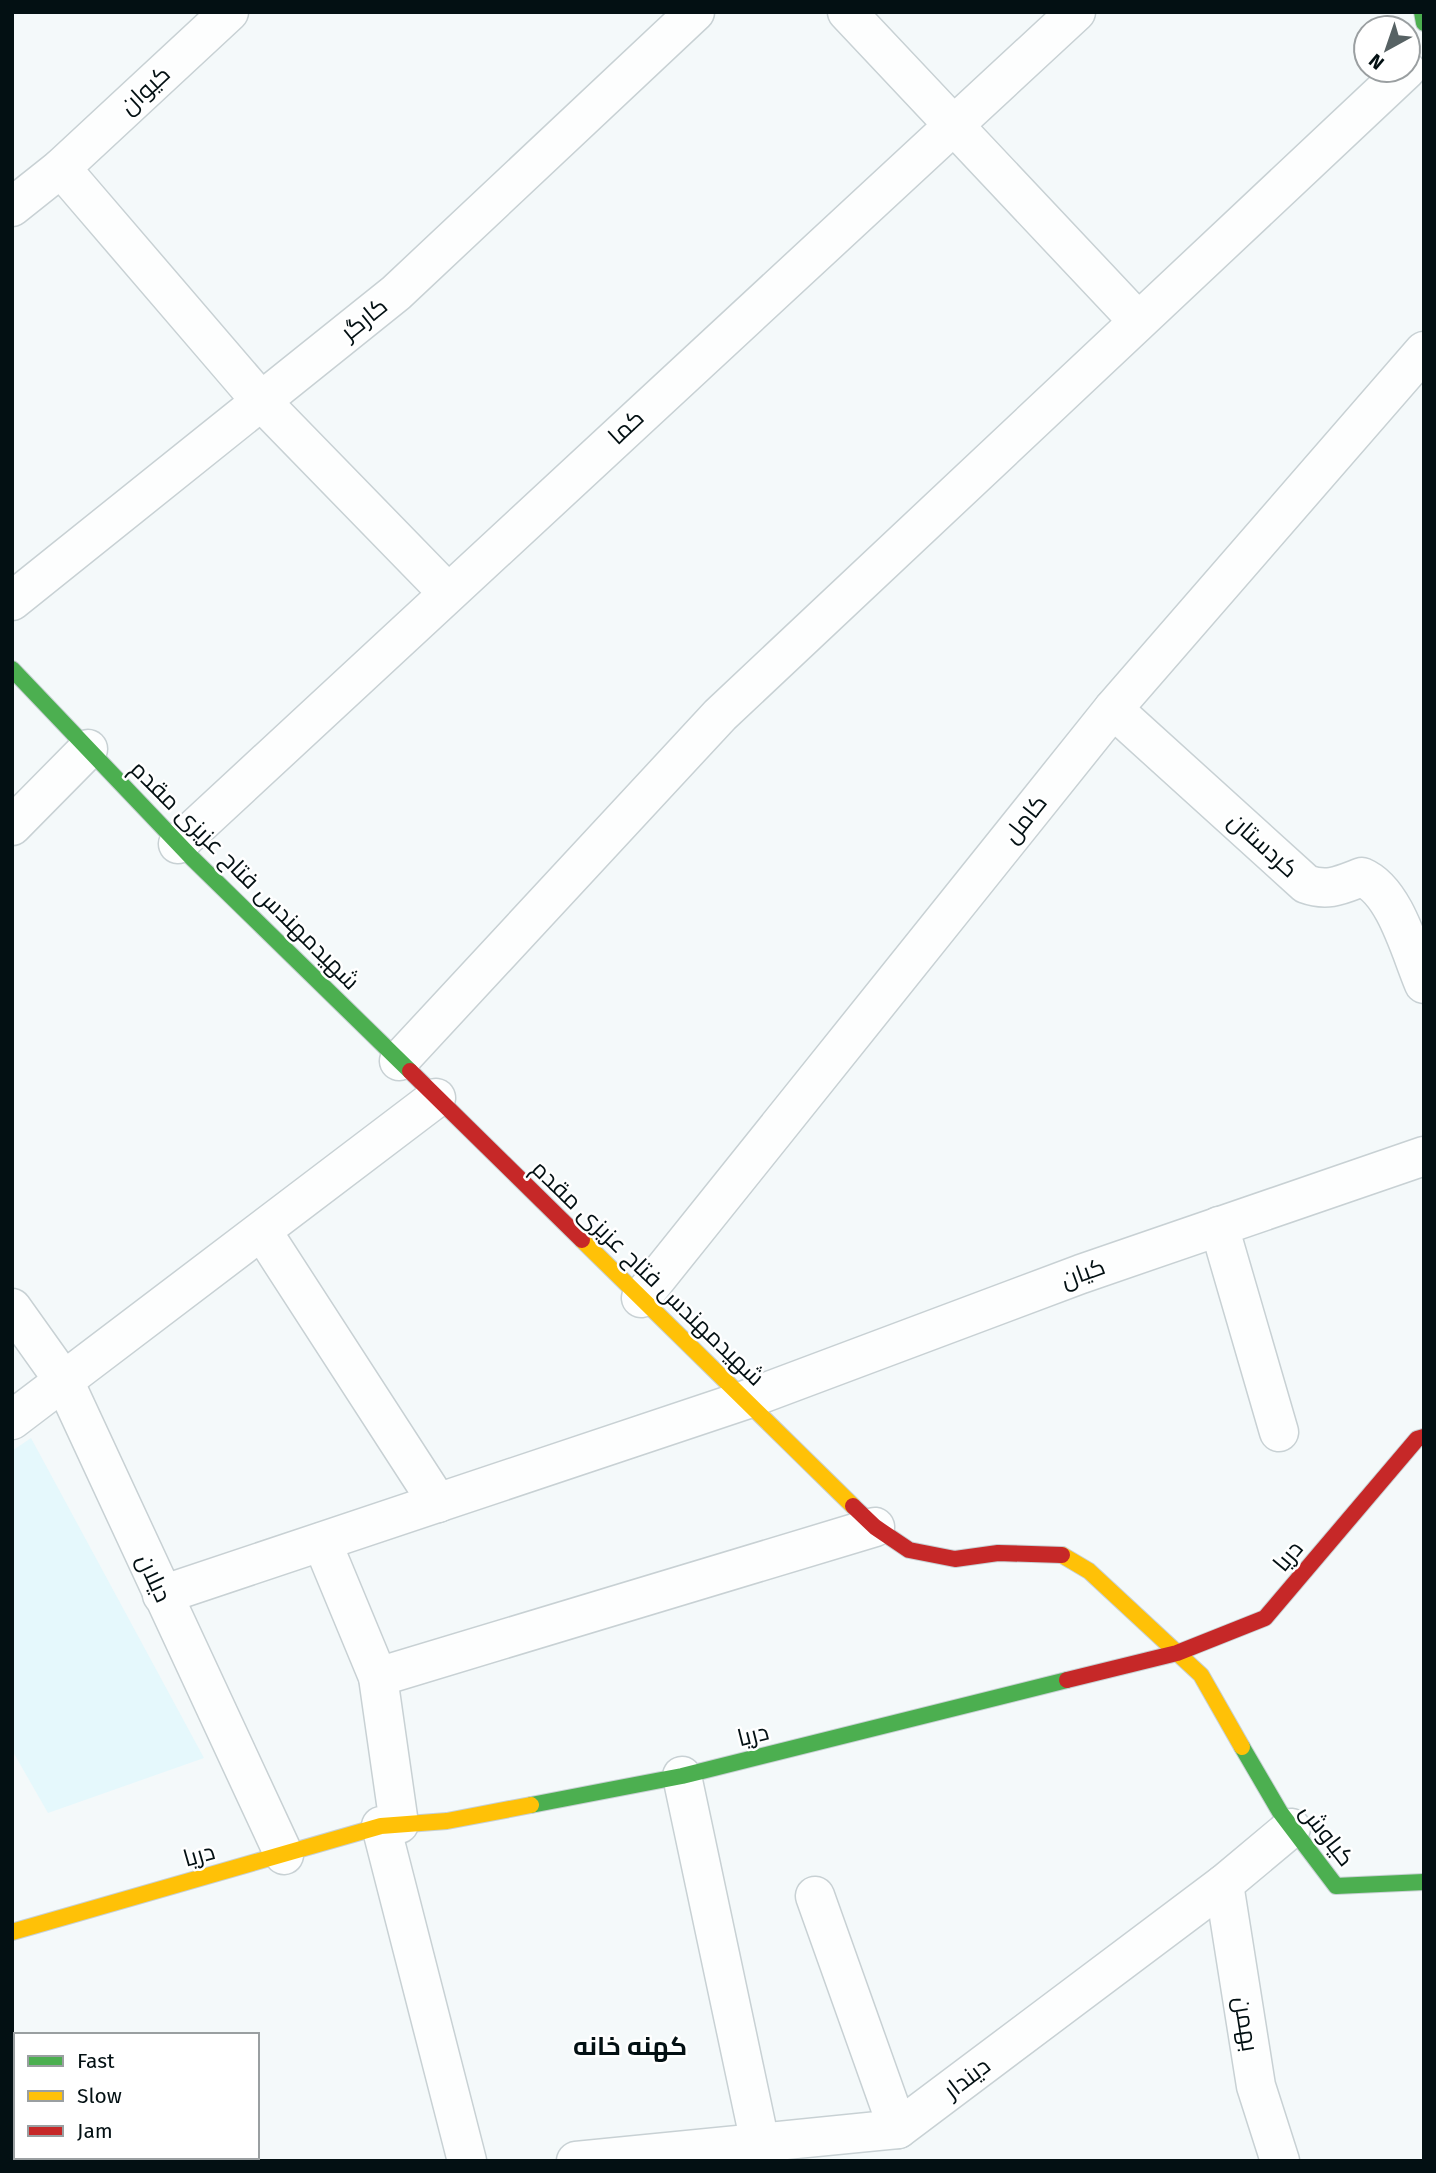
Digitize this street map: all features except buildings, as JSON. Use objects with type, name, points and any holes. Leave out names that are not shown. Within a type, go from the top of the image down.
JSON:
[{"type":"street","name":"کیوان","points":[[12,207],[61,168],[229,12]]},
{"type":"street","name":"کارگر","points":[[12,601],[396,293],[695,12]]},
{"type":"street","points":[[847,12],[1138,321]]},
{"type":"street","name":"کما","points":[[178,844],[1076,12]]},
{"type":"street","points":[[1422,12],[1424,23]]},
{"type":"street","points":[[399,1061],[720,715],[1391,84]]},
{"type":"street","points":[[61,168],[261,401],[448,593]]},
{"type":"street","name":"کامل","points":[[641,1298],[1113,709],[1424,351]]},
{"type":"street","name":"شهیدمهندس فتاح عزیزی مقدم","points":[[12,669],[178,844],[875,1527],[909,1550],[955,1559],[998,1553],[1063,1555],[1089,1571],[1201,1675],[1285,1820]]},
{"type":"street","name":"کردستان","points":[[1113,709],[1306,884],[1320,889],[1332,889],[1362,877],[1374,882],[1387,898],[1424,984]]},
{"type":"street","points":[[12,826],[88,749]]},
{"type":"street","points":[[12,1420],[436,1098]]},
{"type":"street","name":"کیان","points":[[162,1595],[746,1400],[1081,1274],[1424,1156]]},
{"type":"street","points":[[1219,1226],[1279,1432]]},
{"type":"street","points":[[262,1231],[438,1503]]},
{"type":"street","name":"دیلان","points":[[12,1308],[64,1381],[284,1854]]},
{"type":"street","name":"دریا","points":[[12,1933],[390,1825],[447,1821],[682,1776],[1177,1653],[1265,1618],[1417,1439],[1424,1437]]},
{"type":"street","points":[[378,1677],[875,1527]]},
{"type":"street","points":[[322,1542],[378,1677],[390,1825],[467,2161]]},
{"type":"street","points":[[682,1776],[760,2143]]},
{"type":"street","name":"کیاوش","points":[[1285,1820],[1336,1886],[1424,1882]]},
{"type":"street","name":"دیندار","points":[[898,2129],[1224,1884],[1285,1820]]},
{"type":"street","name":"بهمن","points":[[1224,1884],[1256,2087],[1280,2161]]},
{"type":"street","points":[[576,2161],[898,2129],[815,1896]]},
{"type":"shaded area","points":[[31,1438],[204,1758],[48,1813],[12,1750],[12,1451]]},
{"type":"traffic: fast","points":[[1422,12],[1424,23]]},
{"type":"traffic: fast","points":[[12,669],[192,858],[410,1071]]},
{"type":"traffic: fast","points":[[531,1805],[682,1776],[1067,1680]]},
{"type":"traffic: fast","points":[[1242,1747],[1280,1812],[1336,1886],[1424,1882]]},
{"type":"traffic: slow","points":[[582,1240],[853,1506]]},
{"type":"traffic: slow","points":[[1062,1555],[1089,1571],[1201,1675],[1242,1747]]},
{"type":"traffic: slow","points":[[12,1932],[381,1826],[447,1821],[531,1805]]},
{"type":"traffic: jam","points":[[410,1071],[582,1240]]},
{"type":"traffic: jam","points":[[1067,1680],[1177,1653],[1265,1618],[1417,1439],[1424,1437]]},
{"type":"traffic: jam","points":[[853,1506],[875,1527],[909,1550],[955,1559],[998,1553],[1062,1555]]},
{"type":"district","name":"کهنه خانه","points":[[630,2046]]}]
